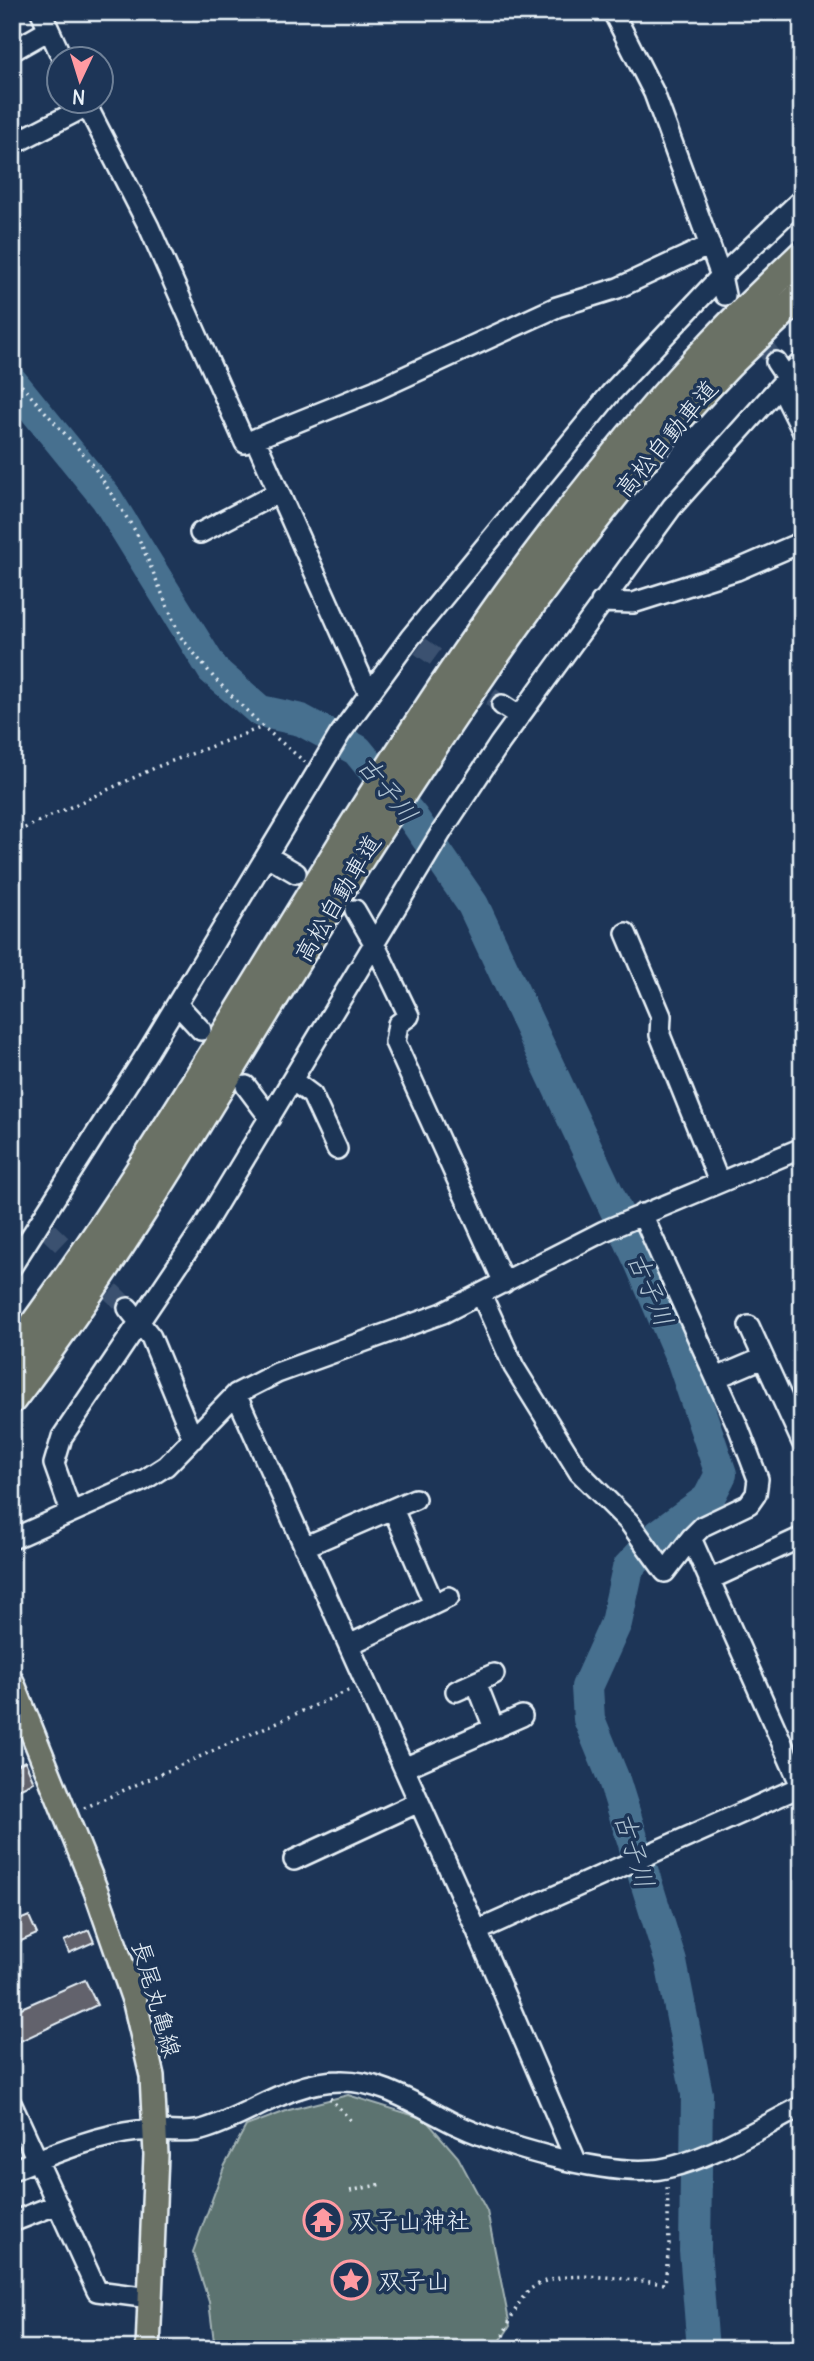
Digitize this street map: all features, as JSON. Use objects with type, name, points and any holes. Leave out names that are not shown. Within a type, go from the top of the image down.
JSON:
[{"type":"highway","name":"高松自動車道","points":[[12,1355],[81,1263],[371,820],[511,590],[621,448],[709,347],[802,255]]},
{"type":"highway","name":"高松自動車道","points":[[411,758],[641,463],[727,366],[802,294]]},
{"type":"highway","name":"高松自動車道","points":[[12,1399],[91,1288],[200,1122],[371,820]]},
{"type":"main road","name":"長尾丸亀線","points":[[12,1682],[66,1816],[135,2003],[152,2076],[156,2134],[148,2349]]},
{"type":"street","points":[[613,12],[654,93],[723,285]]},
{"type":"street","points":[[12,51],[45,21],[57,46]]},
{"type":"street","points":[[19,141],[64,116]]},
{"type":"street","points":[[92,116],[149,227],[245,443],[376,390],[556,307],[618,288],[710,245]]},
{"type":"street","points":[[12,1266],[43,1228],[340,734],[369,694],[415,642],[610,394],[723,285],[802,199]]},
{"type":"street","points":[[71,1511],[54,1464],[56,1449],[134,1315],[204,1226],[430,852],[511,710],[601,602],[781,369],[802,362]]},
{"type":"street","points":[[781,369],[787,400],[802,430]]},
{"type":"street","points":[[255,439],[369,694]]},
{"type":"street","points":[[200,533],[279,492]]},
{"type":"street","points":[[601,602],[633,603],[737,570],[802,542]]},
{"type":"street","points":[[267,856],[296,873]]},
{"type":"street","points":[[355,910],[374,943],[408,1016],[398,1024],[395,1042],[504,1283]]},
{"type":"street","points":[[626,933],[661,1016],[660,1035],[719,1182]]},
{"type":"street","points":[[177,1004],[201,1030]]},
{"type":"street","points":[[292,1080],[312,1095],[337,1149]]},
{"type":"street","points":[[246,1086],[270,1118]]},
{"type":"street","points":[[12,1539],[144,1480],[166,1466],[236,1394],[277,1373],[443,1313],[604,1231],[802,1148]]},
{"type":"street","points":[[481,1294],[514,1367],[579,1472],[642,1539],[658,1566],[665,1572],[691,1538],[704,1526],[739,1511],[757,1494],[758,1479],[753,1461],[716,1377],[640,1215]]},
{"type":"street","points":[[134,1315],[151,1337],[193,1439]]},
{"type":"street","points":[[749,1326],[802,1442]]},
{"type":"street","points":[[716,1377],[763,1358]]},
{"type":"street","points":[[236,1394],[477,1931],[576,2161]]},
{"type":"street","points":[[304,1547],[415,1499]]},
{"type":"street","points":[[349,1645],[442,1601],[393,1509]]},
{"type":"street","points":[[709,1580],[802,1537]]},
{"type":"street","points":[[477,1931],[616,1867],[802,1787],[691,1538]]},
{"type":"street","points":[[456,1691],[494,1674]]},
{"type":"street","points":[[476,1682],[494,1728]]},
{"type":"street","points":[[404,1768],[522,1716]]},
{"type":"street","points":[[294,1860],[419,1802]]},
{"type":"street","points":[[12,2170],[96,2139],[142,2131],[156,2134],[201,2130],[289,2092],[340,2081],[388,2090],[491,2140],[576,2161],[626,2169],[668,2167],[712,2151],[802,2106]]},
{"type":"street","points":[[12,2105],[97,2291],[150,2298]]},
{"type":"street","points":[[12,2222],[58,2204]]},
{"type":"path","points":[[12,375],[92,464],[136,533],[180,636],[215,679],[262,727],[322,765]]},
{"type":"path","points":[[12,834],[159,766],[262,727]]},
{"type":"path","points":[[66,1816],[366,1683]]},
{"type":"path","points":[[317,2084],[353,2123]]},
{"type":"path","points":[[498,2349],[505,2329],[532,2288],[555,2278],[625,2278],[665,2284],[669,2245],[668,2167]]},
{"type":"path","points":[[350,2191],[382,2184]]},
{"type":"green space","points":[[348,2095],[425,2119],[458,2157],[487,2211],[510,2326],[495,2349],[215,2349],[209,2302],[193,2252],[224,2167],[246,2126],[289,2110]]},
{"type":"building","points":[[25,1761],[34,1782],[12,1792],[12,1767]]},
{"type":"building","points":[[29,1916],[37,1934],[12,1945],[12,1923]]},
{"type":"building","points":[[89,1930],[94,1942],[69,1953],[64,1941]]},
{"type":"building","points":[[85,1980],[97,2005],[12,2045],[12,2012]]},
{"type":"building","points":[[327,2207],[335,2221],[319,2231],[311,2217]]},
{"type":"waterway","name":"古子川","points":[[12,382],[107,499],[213,670],[260,711],[301,720],[357,750],[413,818],[473,905],[640,1262],[683,1362],[721,1474],[708,1499],[659,1535],[628,1568],[616,1623],[587,1687],[589,1719],[614,1780],[671,1962],[697,2094],[695,2251],[703,2349]]},
{"type":"tunnel","points":[[725,295],[776,362]]},
{"type":"tunnel","points":[[420,646],[502,705]]},
{"type":"tunnel","points":[[48,1231],[128,1308]]},
{"type":"place","name":"双子山神社","points":[[323,2220]]},
{"type":"place","name":"双子山","points":[[351,2280]]}]
